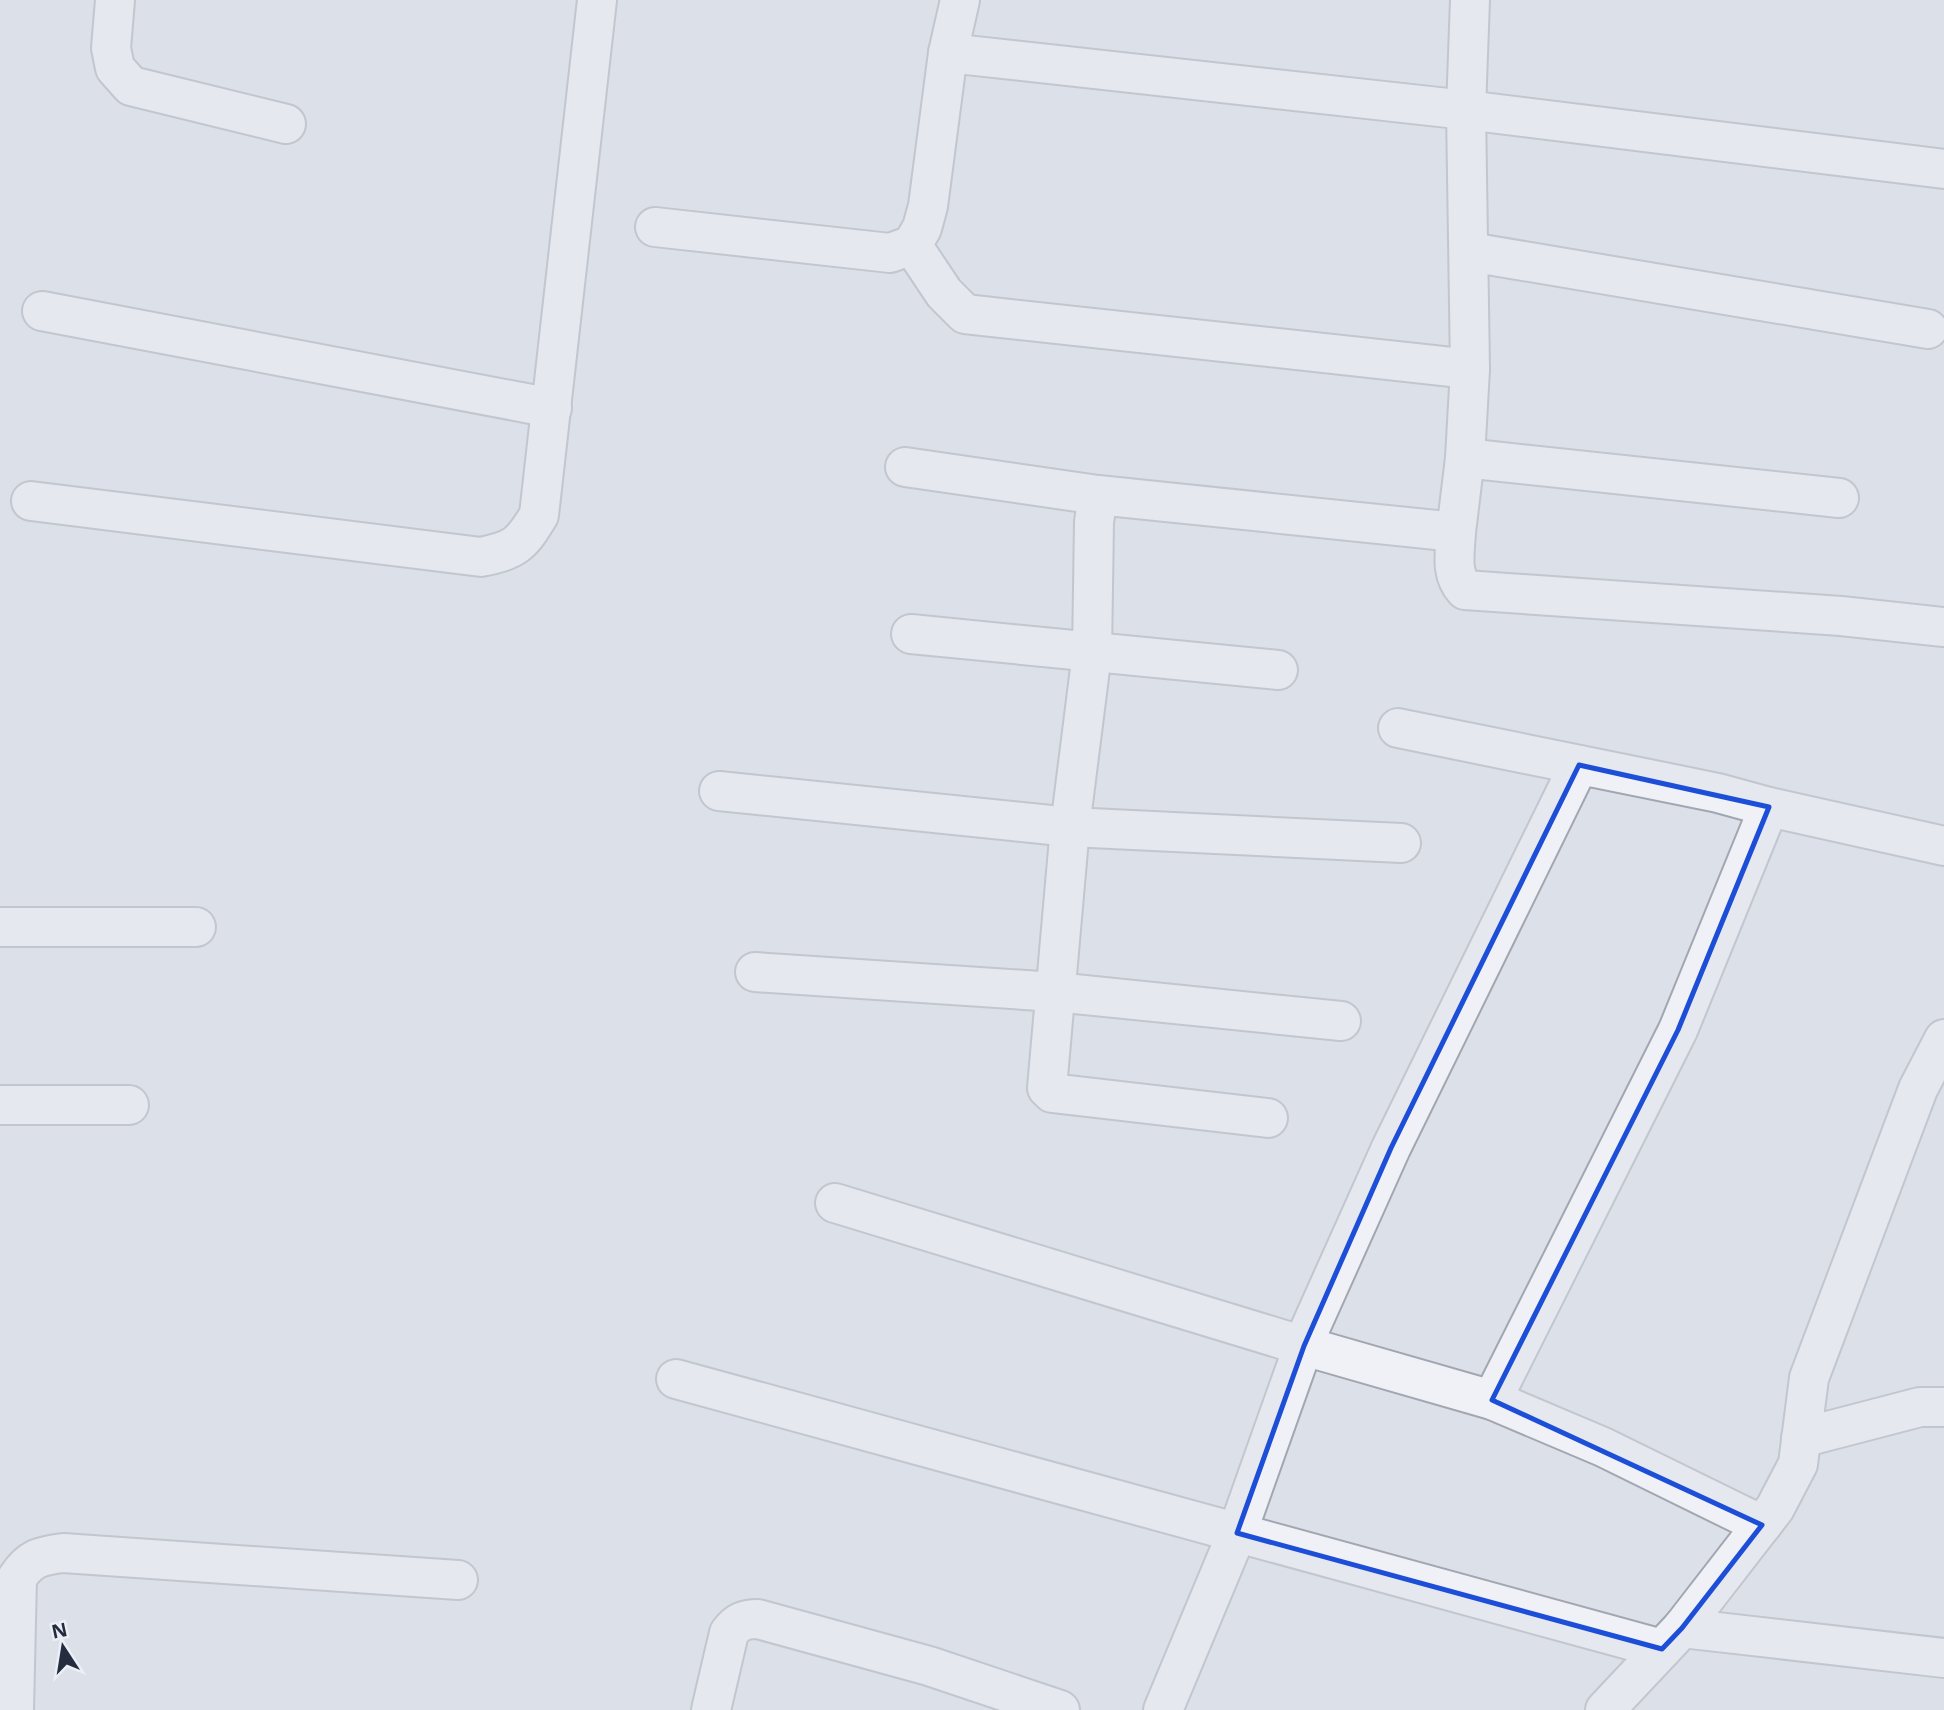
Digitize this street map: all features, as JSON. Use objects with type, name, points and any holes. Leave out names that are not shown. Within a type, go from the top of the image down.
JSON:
[{"type":"street","points":[[115,0],[111,48],[115,68],[131,86],[286,124]]},
{"type":"street","points":[[31,500],[481,557],[506,552],[525,538],[539,515],[597,0]]},
{"type":"street","points":[[655,227],[890,253],[912,245],[922,228],[928,206],[948,53],[960,0]]},
{"type":"street","points":[[1470,0],[1466,110],[1470,369],[1465,458],[1456,532],[1454,568],[1457,582],[1465,590],[1841,616],[1944,627]]},
{"type":"street","points":[[948,53],[1466,110],[1944,169]]},
{"type":"street","points":[[912,245],[944,293],[965,314],[1470,369]]},
{"type":"street","points":[[1470,252],[1928,329]]},
{"type":"street","points":[[42,311],[552,408]]},
{"type":"street","points":[[1465,458],[1839,498]]},
{"type":"street","points":[[905,467],[1098,495],[1456,532]]},
{"type":"street","points":[[1098,495],[1094,522],[1092,653],[1069,827],[1047,1088],[1052,1093],[1268,1118]]},
{"type":"street","points":[[911,634],[1278,670]]},
{"type":"street","points":[[1398,729],[1718,793],[1944,846]]},
{"type":"street","points":[[1163,1710],[1237,1534],[1304,1346],[1391,1148],[1579,765]]},
{"type":"street","points":[[719,791],[1069,827],[1401,843]]},
{"type":"street","points":[[1492,1400],[1678,1030],[1769,807]]},
{"type":"street","points":[[0,927],[196,927]]},
{"type":"street","points":[[755,972],[1055,992],[1341,1021]]},
{"type":"street","points":[[1605,1710],[1672,1639],[1762,1525],[1775,1508],[1798,1464],[1809,1378],[1918,1088],[1944,1039]]},
{"type":"street","points":[[0,1105],[129,1105]]},
{"type":"street","points":[[835,1203],[1304,1346],[1492,1400],[1603,1447],[1762,1525]]},
{"type":"street","points":[[676,1379],[1237,1534],[1672,1639],[1944,1658]]},
{"type":"street","points":[[1801,1438],[1920,1407],[1944,1407]]},
{"type":"street","points":[[14,1710],[17,1578],[26,1564],[43,1556],[63,1553],[458,1580]]},
{"type":"street","points":[[711,1710],[729,1633],[736,1624],[746,1619],[758,1619],[929,1666],[1060,1710]]},
{"type":"highlighted area","points":[[1579,765],[1769,807],[1678,1030],[1492,1400],[1762,1525],[1682,1628],[1662,1649],[1237,1533],[1304,1346],[1391,1148]]}]
